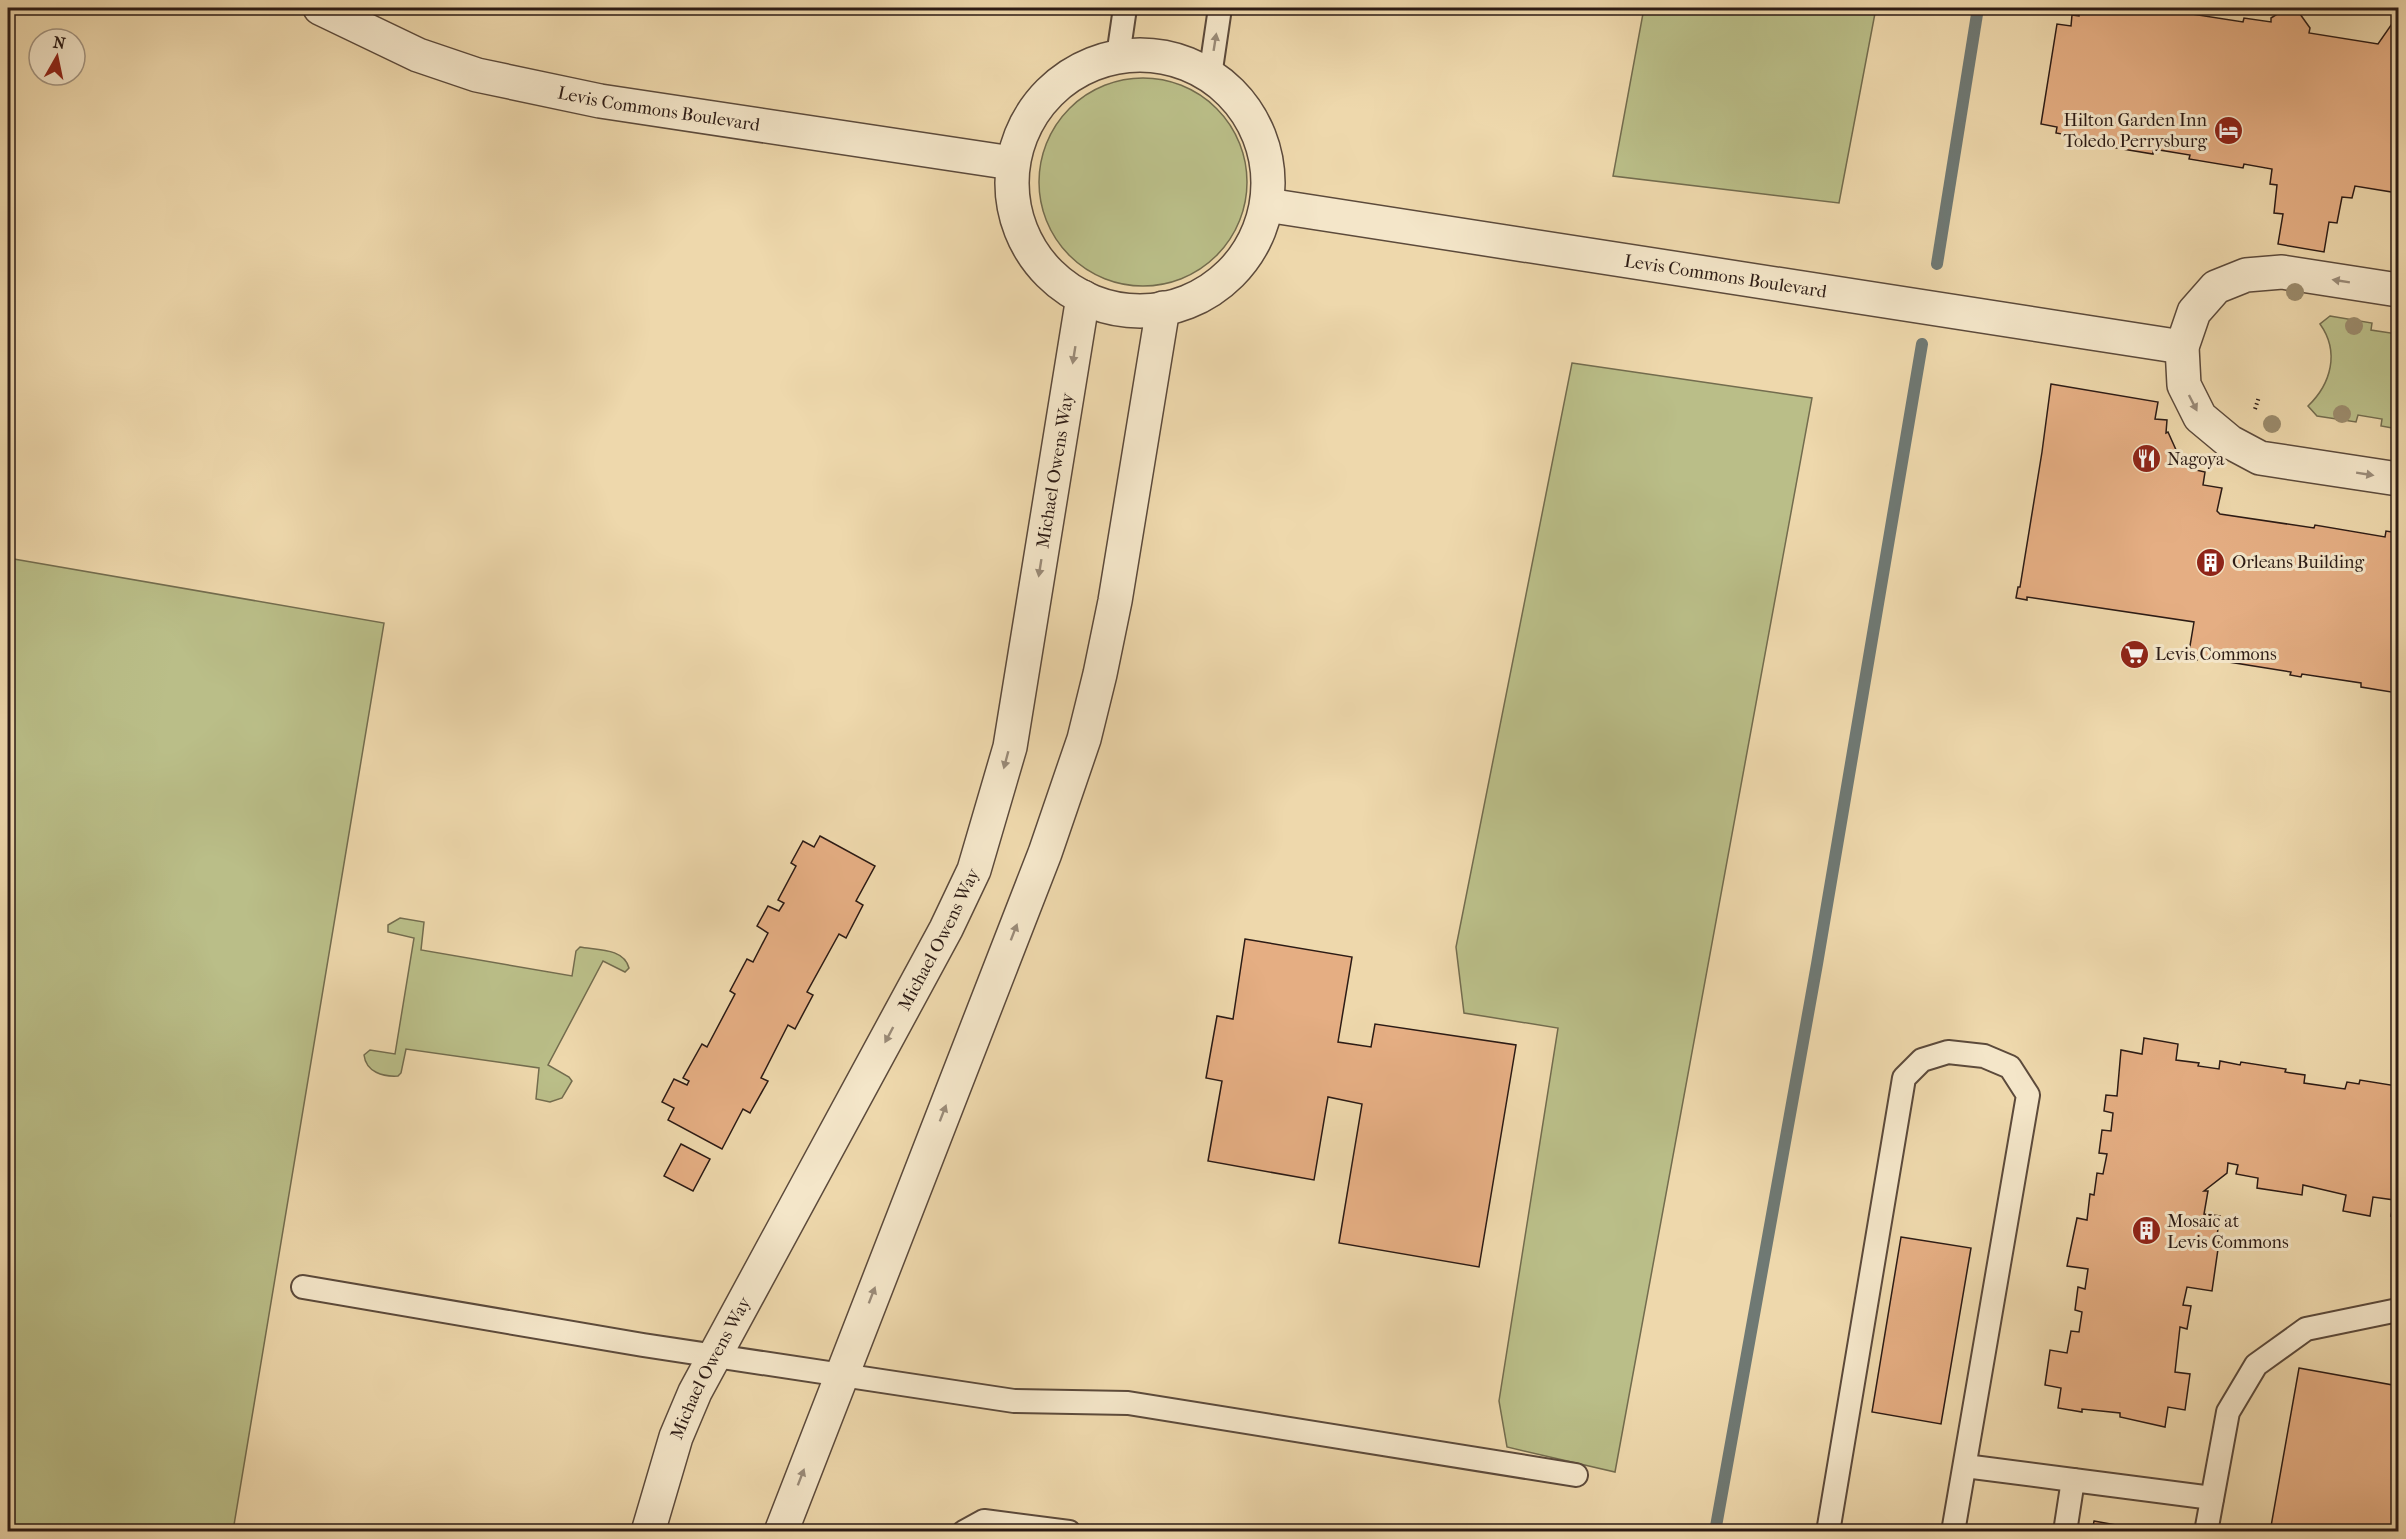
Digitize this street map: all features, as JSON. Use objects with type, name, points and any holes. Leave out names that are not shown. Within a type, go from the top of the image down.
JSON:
[{"type":"street","name":"Levis Commons Boulevard","points":[[320,8],[418,54],[477,75],[600,101],[1012,163]]},
{"type":"street","points":[[1156,55],[1193,65],[1225,86],[1248,112],[1260,135],[1269,179],[1267,205],[1261,227],[1242,262],[1220,283],[1191,300],[1164,308],[1133,311],[1111,307],[1083,297],[1057,280],[1036,259],[1024,236],[1013,201],[1012,163],[1020,137],[1036,106],[1070,75],[1118,56],[1156,55]]},
{"type":"street","name":"Levis Commons Boulevard","points":[[1267,205],[2182,347]]},
{"type":"street","points":[[2398,290],[2282,272],[2246,275],[2216,287],[2194,312],[2182,347],[2184,385],[2200,417],[2230,442],[2260,458],[2398,479]]},
{"type":"street","name":"Michael Owens Way","points":[[648,1532],[676,1437],[695,1392],[946,929],[974,870],[1010,747],[1083,297]]},
{"type":"street","points":[[781,1532],[1045,853],[1084,739],[1114,601],[1164,308]]},
{"type":"lane","points":[[1118,56],[1125,8]]},
{"type":"lane","points":[[1210,76],[1220,8]]},
{"type":"lane","points":[[1828,1532],[1904,1078],[1922,1060],[1948,1052],[1984,1056],[2010,1067],[2028,1095],[1953,1532]]},
{"type":"lane","points":[[303,1287],[714,1355],[1014,1401],[1128,1403],[1576,1475]]},
{"type":"lane","points":[[2206,1532],[2228,1412],[2256,1365],[2306,1329],[2398,1310]]},
{"type":"lane","points":[[1965,1466],[2212,1498]]},
{"type":"lane","points":[[2065,1532],[2073,1480]]},
{"type":"lane","points":[[964,1532],[984,1521],[1069,1532]]},
{"type":"path","points":[[2255,409],[2259,397]]},
{"type":"green space","points":[[1644,8],[1876,8],[1839,203],[1613,176]]},
{"type":"green space","points":[[1143,78],[1163,80],[1192,90],[1223,116],[1239,142],[1245,162],[1247,182],[1245,202],[1235,231],[1209,262],[1183,278],[1163,284],[1143,286],[1123,284],[1094,274],[1063,248],[1047,222],[1041,202],[1039,182],[1041,162],[1051,133],[1077,102],[1103,86],[1123,80]]},
{"type":"green space","points":[[2330,316],[2372,323],[2371,330],[2397,334],[2398,327],[2398,429],[2381,426],[2382,419],[2358,415],[2356,422],[2317,416],[2308,406],[2322,388],[2330,367],[2330,346],[2320,324]]},
{"type":"green space","points":[[1572,363],[1812,398],[1615,1472],[1507,1447],[1499,1401],[1558,1028],[1464,1013],[1456,947]]},
{"type":"green space","points":[[8,558],[384,623],[233,1531],[8,1531]]},
{"type":"green space","points":[[400,918],[424,922],[421,950],[572,976],[576,951],[580,947],[616,953],[626,961],[629,968],[625,972],[603,961],[548,1065],[572,1081],[562,1098],[550,1102],[536,1099],[539,1068],[406,1049],[401,1073],[398,1076],[381,1074],[368,1066],[364,1055],[370,1050],[395,1054],[414,938],[388,932],[388,925]]},
{"type":"building","name":"Hilton Garden Inn Toledo Perrysburg","points":[[2080,8],[2153,8],[2243,22],[2244,18],[2271,22],[2271,18],[2282,11],[2300,14],[2310,28],[2309,33],[2378,44],[2394,21],[2396,8],[2398,8],[2398,193],[2355,186],[2352,198],[2342,197],[2337,223],[2329,222],[2324,252],[2278,244],[2283,214],[2274,213],[2277,185],[2270,184],[2272,169],[2244,164],[2243,168],[2189,159],[2190,155],[2153,149],[2153,154],[2098,145],[2099,141],[2056,133],[2057,127],[2041,124],[2057,24],[2071,26],[2072,15],[2079,16]]},
{"type":"building","name":"Orleans Building","points":[[2051,384],[2158,402],[2155,419],[2167,420],[2166,433],[2168,432],[2177,452],[2195,466],[2192,469],[2205,472],[2203,485],[2222,488],[2217,511],[2220,514],[2314,528],[2315,525],[2385,537],[2386,531],[2398,533],[2398,693],[2361,687],[2361,683],[2302,674],[2301,677],[2290,675],[2291,672],[2197,657],[2197,660],[2188,658],[2194,622],[2027,597],[2027,600],[2016,598],[2018,587],[2020,587]]},
{"type":"building","points":[[2398,693],[2398,716],[2393,715]]},
{"type":"building","points":[[820,836],[875,866],[856,901],[863,905],[846,938],[839,934],[807,992],[813,995],[795,1029],[788,1025],[761,1078],[768,1081],[750,1113],[743,1109],[722,1149],[668,1120],[674,1108],[662,1102],[674,1079],[687,1085],[689,1081],[683,1078],[702,1044],[707,1047],[735,994],[730,991],[747,959],[753,962],[768,933],[757,926],[768,906],[779,911],[784,903],[778,900],[796,866],[791,863],[803,841],[814,847]]},
{"type":"building","points":[[1245,939],[1352,957],[1338,1042],[1371,1047],[1375,1024],[1516,1045],[1479,1267],[1339,1243],[1362,1104],[1328,1097],[1314,1180],[1208,1161],[1222,1081],[1206,1078],[1217,1016],[1233,1019]]},
{"type":"building","name":"Mosaic at Levis Commons","points":[[2144,1038],[2178,1044],[2176,1060],[2199,1063],[2198,1066],[2219,1069],[2220,1061],[2240,1065],[2241,1062],[2286,1069],[2285,1072],[2305,1075],[2304,1083],[2345,1089],[2347,1082],[2359,1084],[2360,1080],[2397,1086],[2398,1090],[2398,1217],[2391,1216],[2394,1200],[2373,1197],[2370,1216],[2343,1211],[2346,1195],[2303,1185],[2302,1195],[2257,1188],[2258,1178],[2236,1174],[2238,1165],[2228,1163],[2227,1173],[2204,1191],[2208,1191],[2204,1214],[2220,1216],[2212,1291],[2187,1287],[2183,1305],[2191,1306],[2187,1329],[2180,1327],[2175,1372],[2190,1374],[2185,1410],[2168,1407],[2165,1427],[2120,1417],[2120,1413],[2082,1409],[2082,1412],[2058,1408],[2061,1388],[2045,1385],[2050,1350],[2067,1353],[2071,1331],[2079,1332],[2082,1312],[2075,1310],[2078,1287],[2085,1289],[2088,1269],[2067,1266],[2077,1218],[2087,1220],[2090,1194],[2094,1195],[2097,1173],[2103,1174],[2107,1154],[2099,1153],[2102,1130],[2111,1131],[2113,1113],[2104,1111],[2106,1095],[2117,1096],[2121,1050],[2142,1054]]},
{"type":"building","points":[[681,1144],[710,1159],[693,1191],[664,1176]]},
{"type":"building","points":[[1901,1237],[1971,1248],[1941,1424],[1872,1412]]},
{"type":"building","points":[[2299,1368],[2398,1386],[2398,1532],[2270,1532]]},
{"type":"building","points":[[2094,1521],[2155,1532],[2092,1532]]},
{"type":"waterway","points":[[1937,264],[1978,8]]},
{"type":"waterway","points":[[1715,1532],[1817,964],[1922,344]]},
{"type":"place","name":"Hilton Garden Inn Toledo Perrysburg","points":[[2228,130]]},
{"type":"place","name":"Nagoya","points":[[2146,459]]},
{"type":"place","name":"Orleans Building","points":[[2211,562]]},
{"type":"place","name":"Levis Commons","points":[[2134,654]]},
{"type":"place","name":"Mosaic at Levis Commons","points":[[2146,1231]]}]
